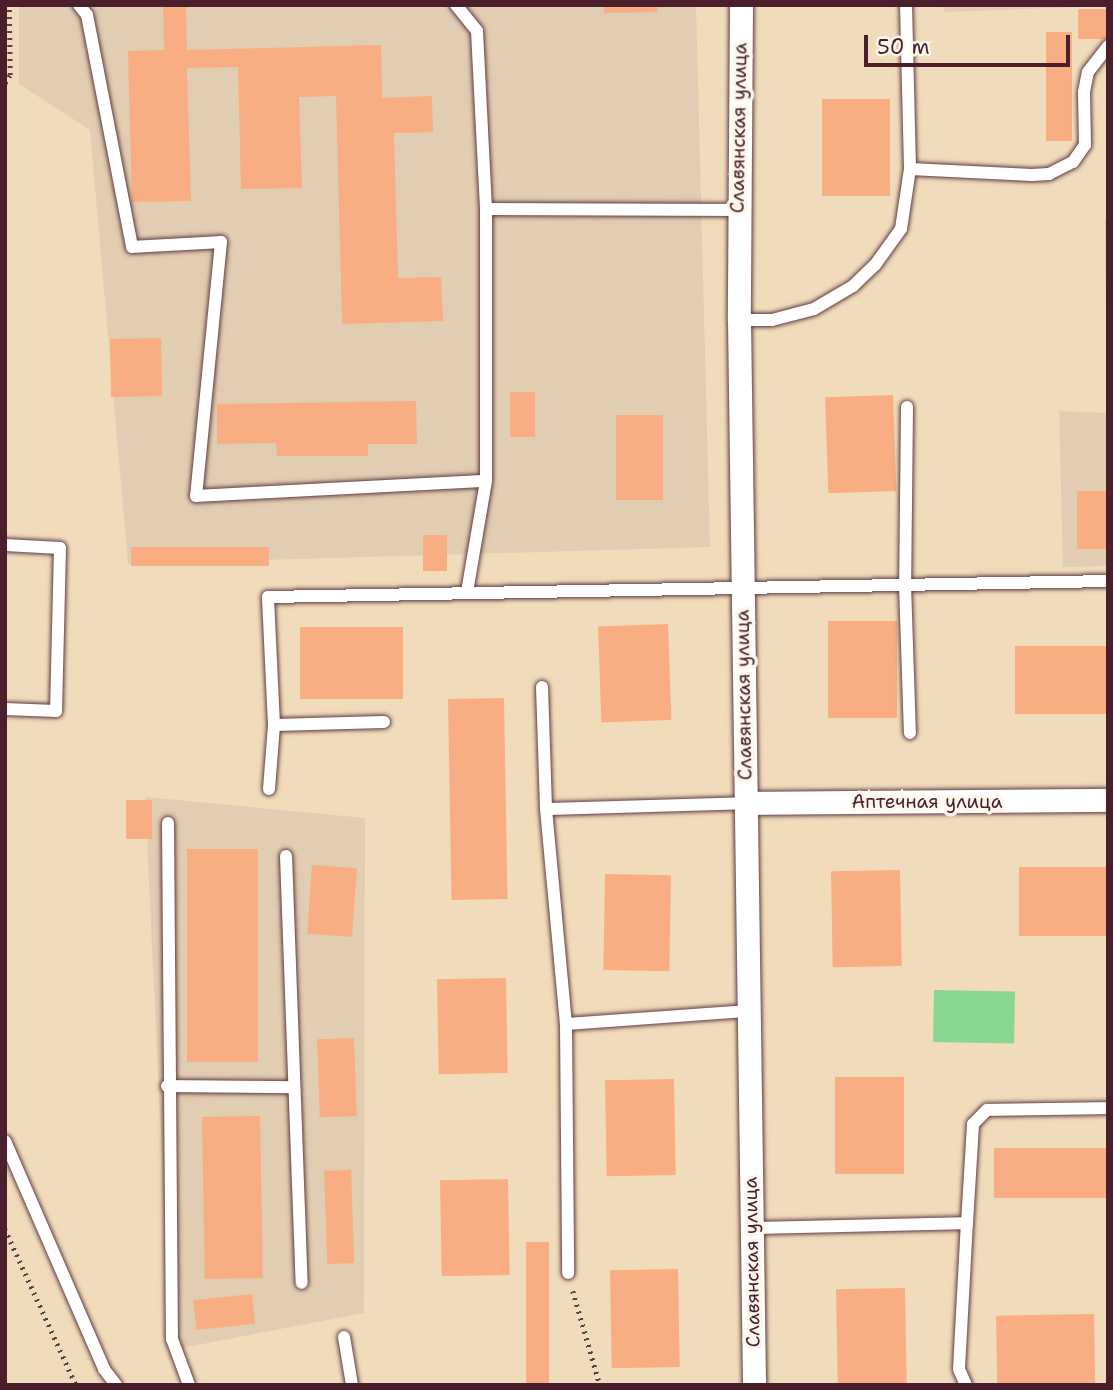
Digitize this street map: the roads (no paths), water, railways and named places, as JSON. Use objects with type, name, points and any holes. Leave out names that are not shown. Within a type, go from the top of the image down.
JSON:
[{"type":"street","name":"Славянская улица","points":[[741,5],[739,320],[754,1385]]},
{"type":"street","name":"Аптечная улица","points":[[746,803],[1108,800]]},
{"type":"lane","points":[[79,5],[87,15],[132,247],[221,242],[196,496],[486,481]]},
{"type":"lane","points":[[456,5],[477,31],[486,209],[486,481],[467,592]]},
{"type":"lane","points":[[739,320],[772,320],[814,309],[853,286],[875,265],[901,229],[910,169],[906,5]]},
{"type":"lane","points":[[910,169],[1032,175],[1049,174],[1073,162],[1085,145],[1084,92],[1088,72],[1108,46]]},
{"type":"lane","points":[[486,209],[738,210]]},
{"type":"lane","points":[[907,407],[905,585],[910,733]]},
{"type":"lane","points":[[5,545],[60,548],[56,710],[5,709]]},
{"type":"lane","points":[[269,789],[274,725],[268,597],[743,584],[905,585],[1108,580]]},
{"type":"lane","points":[[542,687],[546,809],[566,1024],[568,1273]]},
{"type":"lane","points":[[274,725],[384,722]]},
{"type":"lane","points":[[546,809],[746,803]]},
{"type":"lane","points":[[167,823],[167,1086],[172,1339],[189,1385]]},
{"type":"lane","points":[[286,856],[302,1283]]},
{"type":"lane","points":[[566,1024],[747,1011]]},
{"type":"lane","points":[[167,1086],[294,1087]]},
{"type":"lane","points":[[965,1385],[959,1369],[973,1124],[986,1111],[1108,1108]]},
{"type":"lane","points":[[5,1142],[104,1369],[116,1385]]},
{"type":"lane","points":[[751,1228],[967,1223]]},
{"type":"lane","points":[[344,1337],[352,1385]]}]
